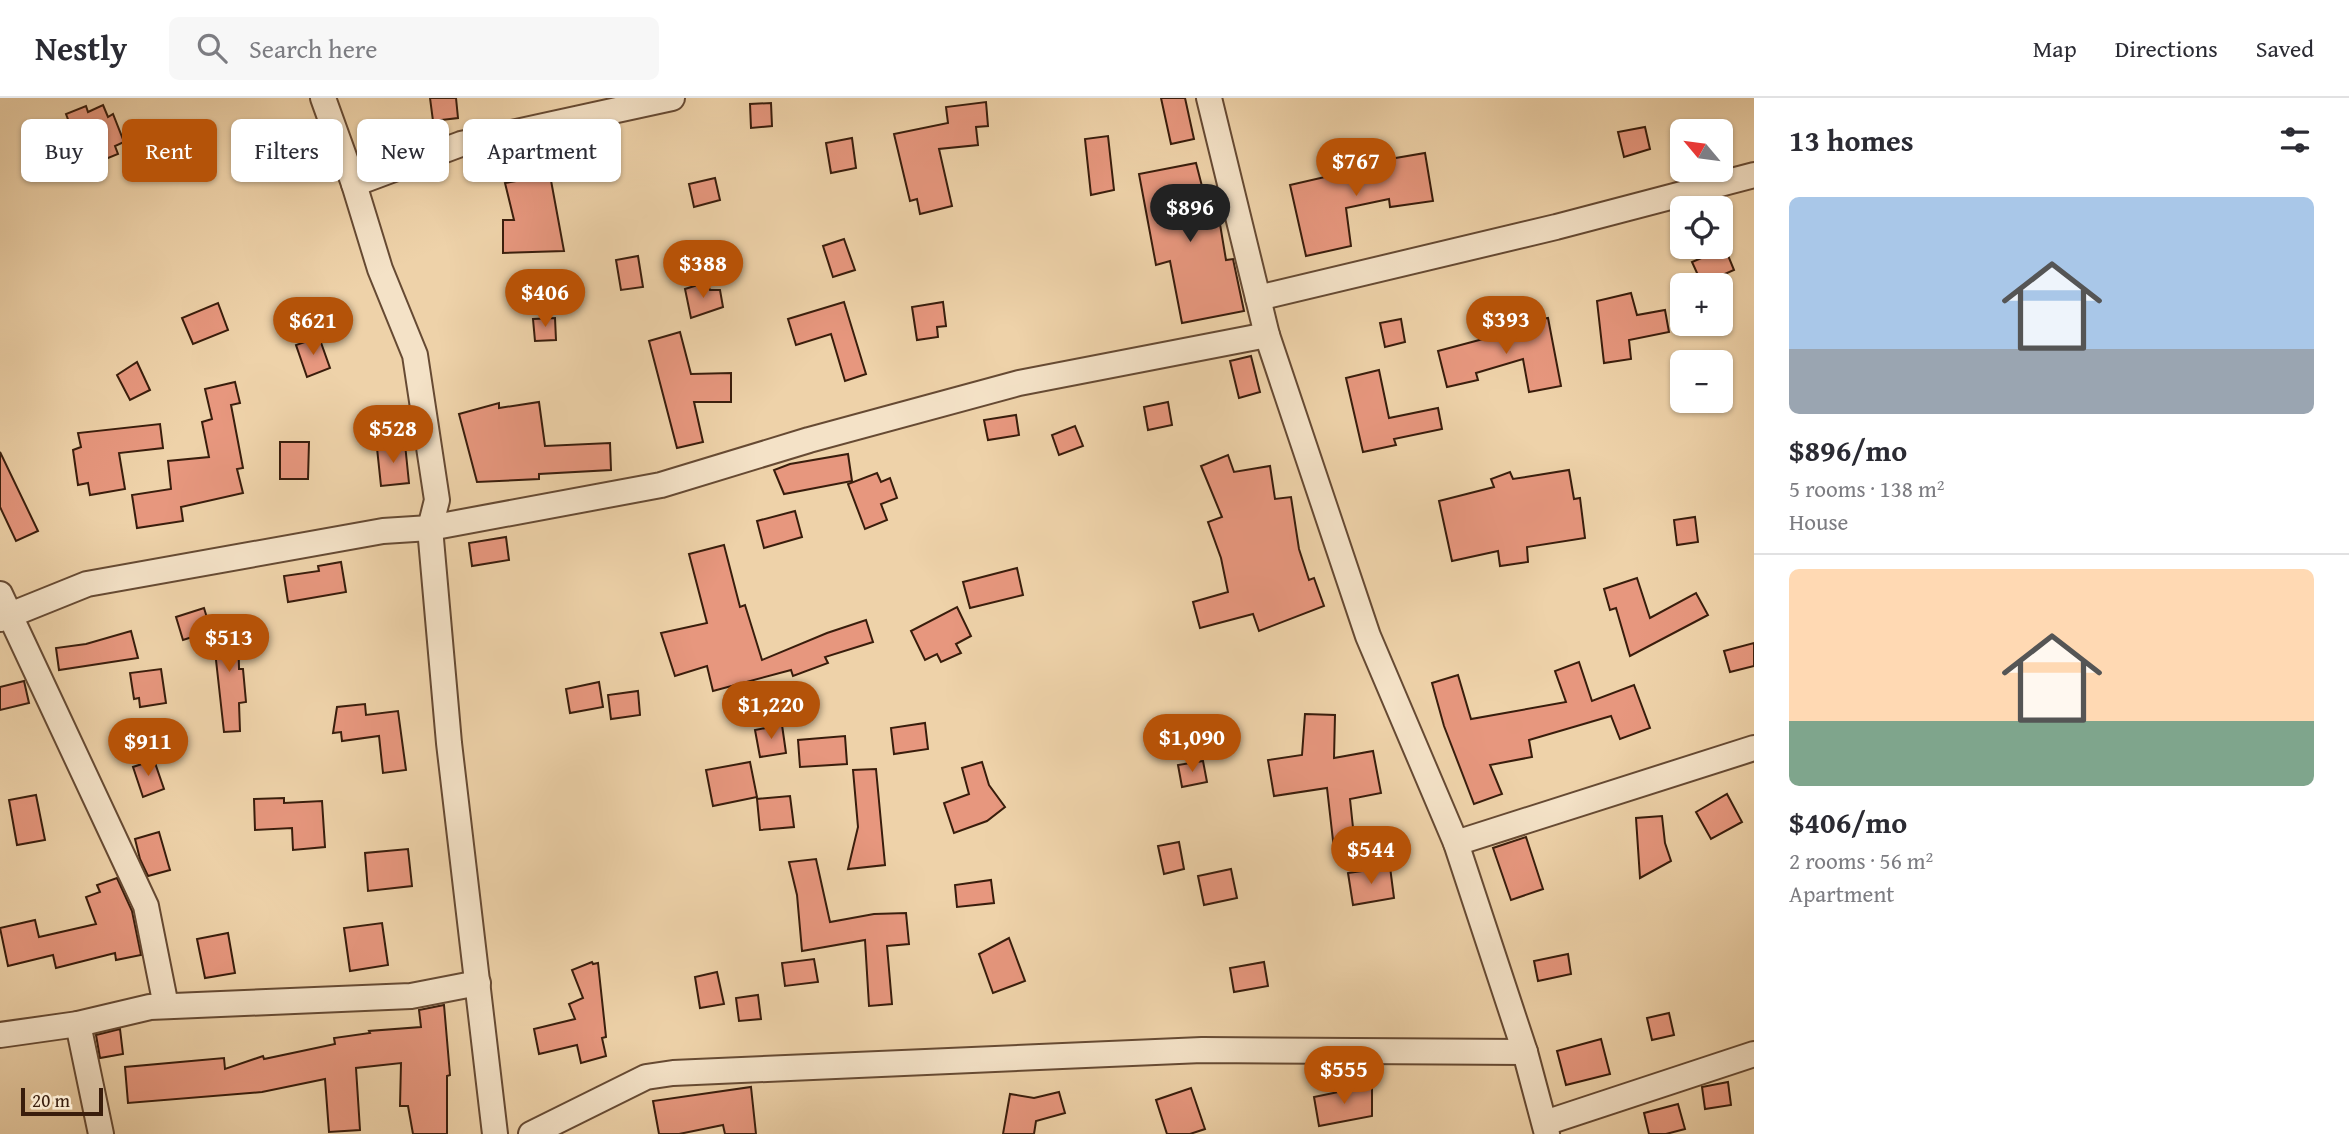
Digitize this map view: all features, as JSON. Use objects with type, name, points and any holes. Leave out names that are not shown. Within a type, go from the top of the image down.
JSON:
[{"type":"street","points":[[323,98],[354,184],[380,269],[415,355],[437,500],[430,528],[449,743],[495,1134]]},
{"type":"street","points":[[354,184],[461,144],[672,98]]},
{"type":"street","points":[[1209,98],[1267,335],[1368,636],[1456,843],[1525,1052],[1546,1129],[1754,1054]]},
{"type":"street","points":[[1258,298],[1556,227],[1754,175]]},
{"type":"street","points":[[166,1006],[146,906],[4,609],[87,584],[383,531],[430,528],[661,485],[809,440],[1019,383],[1267,335]]},
{"type":"street","points":[[1456,843],[1754,748]]},
{"type":"street","points":[[0,1035],[78,1024],[150,1007],[411,996],[478,983]]},
{"type":"street","points":[[78,1024],[101,1134]]},
{"type":"street","points":[[531,1134],[646,1077],[673,1073],[1202,1050],[1525,1052]]},
{"type":"building","points":[[430,98],[456,98],[458,118],[433,119]]},
{"type":"building","points":[[1161,98],[1185,98],[1194,139],[1171,144]]},
{"type":"building","points":[[986,102],[988,126],[976,127],[978,145],[939,149],[952,206],[920,214],[917,199],[910,201],[894,134],[948,123],[946,107]]},
{"type":"building","points":[[771,103],[772,126],[751,128],[750,104]]},
{"type":"building","points":[[103,105],[108,117],[113,114],[122,137],[122,143],[115,146],[118,154],[108,158],[108,119],[68,119],[66,114],[86,106],[88,112]]},
{"type":"building","points":[[1645,127],[1650,149],[1624,157],[1618,132]]},
{"type":"building","points":[[1108,136],[1114,190],[1091,195],[1085,139]]},
{"type":"building","points":[[852,138],[856,168],[831,173],[826,143]]},
{"type":"building","points":[[1425,153],[1433,201],[1390,207],[1389,199],[1346,208],[1351,246],[1306,256],[1290,185],[1338,174],[1337,168]]},
{"type":"building","points":[[1196,163],[1212,225],[1220,224],[1226,260],[1233,259],[1244,311],[1182,323],[1170,261],[1156,265],[1139,174]]},
{"type":"building","points":[[715,178],[720,200],[694,207],[689,184]]},
{"type":"building","points":[[551,182],[564,251],[503,253],[503,220],[514,220],[505,183]]},
{"type":"building","points":[[844,239],[855,270],[833,277],[823,246]]},
{"type":"building","points":[[638,256],[643,287],[621,290],[616,260]]},
{"type":"building","points":[[1699,259],[1730,259],[1734,270],[1727,273],[1697,273],[1692,262]]},
{"type":"building","points":[[707,282],[710,290],[720,290],[723,307],[691,318],[685,289]]},
{"type":"building","points":[[1631,293],[1637,315],[1665,310],[1669,332],[1629,340],[1631,359],[1604,363],[1597,301]]},
{"type":"building","points":[[844,302],[866,374],[845,381],[831,334],[796,345],[788,319]]},
{"type":"building","points":[[943,302],[946,326],[937,327],[938,337],[917,340],[912,307]]},
{"type":"building","points":[[218,303],[228,330],[193,344],[182,318]]},
{"type":"building","points":[[555,318],[556,340],[535,341],[533,319]]},
{"type":"building","points":[[1548,318],[1561,386],[1529,392],[1523,359],[1476,373],[1478,380],[1447,387],[1438,351],[1517,330],[1516,324]]},
{"type":"building","points":[[1401,319],[1405,342],[1385,347],[1380,323]]},
{"type":"building","points":[[680,332],[691,374],[731,373],[731,402],[694,402],[703,442],[677,448],[649,341]]},
{"type":"building","points":[[319,337],[330,368],[307,377],[296,345]]},
{"type":"building","points":[[1251,356],[1260,392],[1239,398],[1230,361]]},
{"type":"building","points":[[137,362],[150,390],[130,400],[117,375]]},
{"type":"building","points":[[1379,370],[1389,418],[1438,408],[1442,429],[1394,439],[1396,445],[1363,452],[1346,378]]},
{"type":"building","points":[[235,382],[240,403],[231,405],[243,468],[237,469],[243,493],[181,507],[183,521],[137,528],[132,495],[171,489],[168,461],[209,457],[202,422],[212,419],[205,389]]},
{"type":"building","points":[[539,402],[545,446],[610,443],[611,470],[539,474],[539,479],[477,482],[459,414],[499,403],[499,408]]},
{"type":"building","points":[[1168,402],[1172,425],[1148,430],[1144,407]]},
{"type":"building","points":[[1016,415],[1019,435],[988,440],[984,420]]},
{"type":"building","points":[[160,424],[163,448],[119,453],[125,489],[90,495],[88,483],[78,485],[73,450],[81,447],[78,433]]},
{"type":"building","points":[[1075,426],[1083,446],[1059,455],[1052,435]]},
{"type":"building","points":[[280,442],[309,442],[308,479],[280,479]]},
{"type":"building","points":[[405,444],[409,483],[381,486],[377,448]]},
{"type":"building","points":[[0,452],[38,531],[16,541],[0,507]]},
{"type":"building","points":[[848,454],[852,481],[784,494],[774,470],[790,464]]},
{"type":"building","points":[[1228,455],[1234,472],[1270,466],[1275,499],[1291,497],[1299,549],[1309,580],[1314,578],[1324,606],[1259,631],[1253,614],[1200,628],[1193,602],[1228,592],[1221,558],[1208,522],[1222,517],[1201,466]]},
{"type":"building","points":[[1569,470],[1574,499],[1580,498],[1585,538],[1527,547],[1528,562],[1500,566],[1498,551],[1452,561],[1439,501],[1494,487],[1491,479],[1510,472],[1513,479]]},
{"type":"building","points":[[877,473],[881,482],[890,478],[897,498],[881,504],[887,520],[865,529],[848,484]]},
{"type":"building","points":[[795,511],[802,537],[764,548],[757,521]]},
{"type":"building","points":[[1695,517],[1698,542],[1677,545],[1674,520]]},
{"type":"building","points":[[506,537],[509,560],[472,566],[469,543]]},
{"type":"building","points":[[724,545],[740,607],[745,605],[762,660],[866,620],[873,642],[825,657],[828,663],[793,676],[791,670],[713,691],[707,666],[675,676],[661,633],[707,623],[689,554]]},
{"type":"building","points":[[341,562],[346,592],[288,602],[284,576],[319,571],[318,566]]},
{"type":"building","points":[[1017,568],[1023,595],[970,608],[963,582]]},
{"type":"building","points":[[1637,578],[1650,618],[1696,593],[1708,615],[1630,656],[1616,608],[1610,610],[1604,589]]},
{"type":"building","points":[[957,607],[971,636],[956,644],[961,653],[941,662],[937,654],[925,660],[911,631]]},
{"type":"building","points":[[204,608],[211,631],[183,640],[176,617]]},
{"type":"building","points":[[238,623],[239,669],[243,669],[246,702],[239,703],[240,731],[224,732],[212,624]]},
{"type":"building","points":[[131,631],[138,658],[59,670],[56,648],[86,644]]},
{"type":"building","points":[[1754,643],[1754,666],[1730,672],[1724,651]]},
{"type":"building","points":[[1579,662],[1592,701],[1634,685],[1650,728],[1620,739],[1611,716],[1529,740],[1532,757],[1490,765],[1502,794],[1474,804],[1444,726],[1432,683],[1458,675],[1471,719],[1566,702],[1555,671]]},
{"type":"building","points":[[161,669],[166,703],[140,707],[139,698],[134,699],[130,673]]},
{"type":"building","points":[[24,681],[29,703],[0,710],[0,687]]},
{"type":"building","points":[[599,682],[603,707],[570,713],[566,689]]},
{"type":"building","points":[[638,691],[640,715],[611,719],[608,695]]},
{"type":"building","points":[[365,704],[366,715],[398,711],[406,770],[383,773],[379,736],[342,741],[341,732],[333,733],[337,707]]},
{"type":"building","points":[[1305,714],[1335,715],[1334,758],[1373,751],[1381,793],[1350,799],[1356,856],[1335,858],[1327,788],[1274,796],[1268,760],[1302,755]]},
{"type":"building","points":[[925,723],[928,749],[894,754],[891,728]]},
{"type":"building","points":[[782,725],[786,753],[760,757],[755,730]]},
{"type":"building","points":[[845,736],[847,764],[800,767],[798,740]]},
{"type":"building","points":[[154,760],[164,789],[143,797],[133,767]]},
{"type":"building","points":[[1203,761],[1207,782],[1182,787],[1178,765]]},
{"type":"building","points":[[750,762],[757,797],[713,806],[706,770]]},
{"type":"building","points":[[982,762],[989,785],[1005,807],[987,821],[954,833],[944,803],[969,794],[962,768]]},
{"type":"building","points":[[876,769],[885,865],[848,869],[858,827],[853,770]]},
{"type":"building","points":[[1727,794],[1742,822],[1711,839],[1696,812]]},
{"type":"building","points":[[36,795],[45,840],[17,845],[9,800]]},
{"type":"building","points":[[790,796],[794,827],[760,830],[757,799]]},
{"type":"building","points":[[284,798],[284,803],[322,801],[325,847],[293,850],[292,828],[255,830],[254,799]]},
{"type":"building","points":[[1662,816],[1665,843],[1671,861],[1640,878],[1636,818]]},
{"type":"building","points":[[159,832],[170,870],[148,876],[135,839]]},
{"type":"building","points":[[1526,837],[1543,889],[1511,900],[1493,848]]},
{"type":"building","points":[[1179,842],[1184,869],[1164,874],[1158,846]]},
{"type":"building","points":[[408,849],[412,886],[368,891],[365,853]]},
{"type":"building","points":[[816,859],[830,922],[874,914],[906,913],[909,944],[887,946],[892,1004],[869,1006],[865,940],[802,951],[797,895],[789,862]]},
{"type":"building","points":[[1390,867],[1394,898],[1353,905],[1348,873]]},
{"type":"building","points":[[1231,869],[1237,898],[1204,905],[1198,876]]},
{"type":"building","points":[[117,878],[132,911],[141,955],[116,960],[115,953],[56,968],[53,955],[8,966],[0,928],[35,920],[39,937],[96,924],[86,897],[100,892],[97,885]]},
{"type":"building","points":[[991,880],[994,903],[957,907],[955,885]]},
{"type":"building","points":[[382,923],[388,965],[350,971],[344,928]]},
{"type":"building","points":[[228,933],[235,973],[205,978],[197,939]]},
{"type":"building","points":[[1009,938],[1025,981],[993,993],[979,954]]},
{"type":"building","points":[[1568,954],[1571,974],[1538,981],[1534,961]]},
{"type":"building","points":[[814,959],[818,982],[785,986],[782,963]]},
{"type":"building","points":[[592,962],[598,963],[606,1037],[602,1038],[606,1056],[581,1063],[577,1045],[539,1054],[534,1029],[575,1019],[569,1004],[583,998],[572,970]]},
{"type":"building","points":[[1264,962],[1268,986],[1234,992],[1230,968]]},
{"type":"building","points":[[717,972],[724,1004],[700,1008],[695,977]]},
{"type":"building","points":[[758,995],[761,1019],[739,1021],[736,998]]},
{"type":"building","points":[[444,1005],[450,1075],[447,1076],[447,1134],[413,1134],[408,1106],[400,1106],[401,1063],[356,1068],[360,1130],[329,1132],[325,1079],[262,1092],[128,1103],[125,1067],[224,1058],[225,1069],[263,1056],[264,1059],[335,1044],[334,1038],[370,1033],[369,1031],[421,1027],[419,1010]]},
{"type":"building","points":[[1669,1013],[1674,1035],[1652,1040],[1647,1018]]},
{"type":"building","points":[[120,1029],[123,1054],[100,1058],[96,1035]]},
{"type":"building","points":[[1601,1039],[1610,1074],[1566,1085],[1557,1051]]},
{"type":"building","points":[[1728,1082],[1731,1105],[1705,1109],[1702,1087]]},
{"type":"building","points":[[1372,1085],[1372,1116],[1319,1126],[1314,1097]]},
{"type":"building","points":[[751,1087],[756,1134],[725,1134],[723,1125],[679,1134],[659,1134],[653,1101]]},
{"type":"building","points":[[1191,1088],[1205,1129],[1190,1134],[1167,1134],[1156,1100]]},
{"type":"building","points":[[1059,1092],[1065,1113],[1036,1121],[1034,1134],[1003,1134],[1010,1094],[1034,1098]]},
{"type":"building","points":[[1678,1104],[1685,1129],[1666,1134],[1649,1134],[1644,1113]]}]
